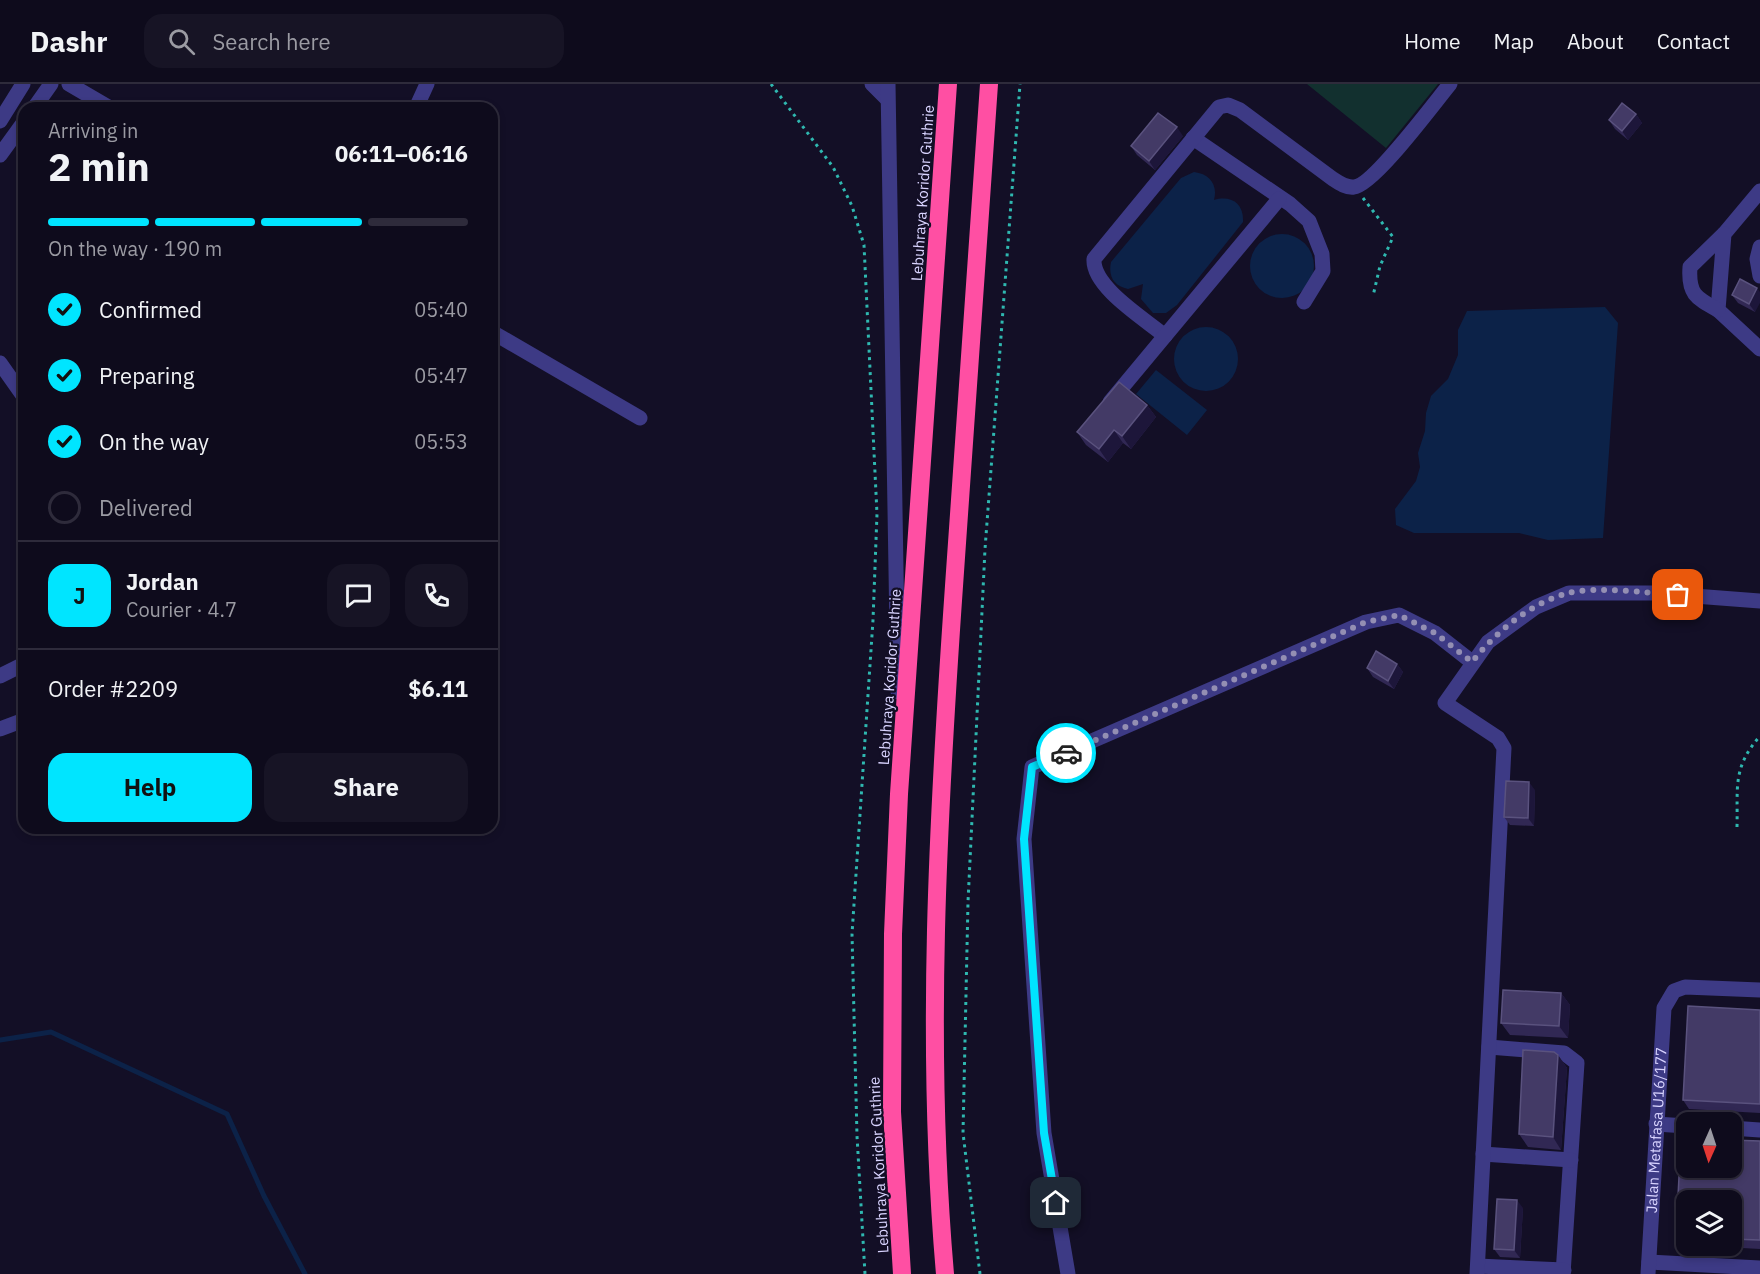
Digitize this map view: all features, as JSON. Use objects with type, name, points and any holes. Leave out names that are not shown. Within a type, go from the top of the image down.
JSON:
[{"type":"highway","name":"Lebuhraya Koridor Guthrie","points":[[902,1274],[892,1112],[893,934],[899,794],[948,84]]},
{"type":"highway","points":[[945,1274],[934,1091],[935,935],[948,676],[989,84]]},
{"type":"street","points":[[0,121],[23,84]]},
{"type":"street","points":[[38,102],[51,84]]},
{"type":"street","points":[[69,84],[100,102]]},
{"type":"street","points":[[419,102],[427,84]]},
{"type":"street","points":[[872,84],[888,92],[897,508],[899,794]]},
{"type":"street","points":[[1165,336],[1103,285],[1093,266],[1094,259],[1220,107],[1233,106],[1343,186],[1354,188],[1365,184],[1385,164],[1450,84]]},
{"type":"street","points":[[0,155],[18,130]]},
{"type":"street","points":[[1193,138],[1279,199],[1290,204],[1309,221],[1322,254],[1323,271],[1304,302]]},
{"type":"street","points":[[1760,191],[1724,234],[1690,267],[1690,287],[1694,295],[1718,310],[1760,349]]},
{"type":"street","points":[[1101,412],[1279,199]]},
{"type":"street","points":[[1718,310],[1724,234]]},
{"type":"street","points":[[1760,247],[1757,259],[1760,276]]},
{"type":"street","points":[[498,335],[640,418]]},
{"type":"street","points":[[0,363],[18,388]]},
{"type":"street","points":[[1489,1047],[1564,1053],[1574,1058],[1578,1069],[1563,1272],[1477,1270],[1504,748],[1498,738],[1445,703],[1488,642],[1536,607],[1569,593],[1635,592],[1760,601]]},
{"type":"street","points":[[1068,1274],[1043,1121],[1024,839],[1032,767],[1366,622],[1399,615],[1435,633],[1472,662]]},
{"type":"street","points":[[0,676],[18,667]]},
{"type":"street","points":[[0,729],[18,722]]},
{"type":"street","name":"Jalan Metafasa U16/177","points":[[1648,1268],[1664,1008],[1674,991],[1699,986],[1760,990]]},
{"type":"street","points":[[1656,1124],[1676,1125]]},
{"type":"street","points":[[1742,1129],[1760,1130]]},
{"type":"street","points":[[1483,1154],[1571,1160]]},
{"type":"street","points":[[1648,1268],[1760,1268]]},
{"type":"path","points":[[771,84],[833,166],[852,206],[864,244],[877,514],[873,620],[852,934],[857,1136],[866,1274]]},
{"type":"path","points":[[980,1274],[963,1133],[968,902],[985,549],[1020,84]]},
{"type":"path","points":[[1354,188],[1393,237],[1380,266],[1372,296]]},
{"type":"path","points":[[1737,827],[1739,770],[1745,754],[1760,736]]},
{"type":"green space","points":[[1307,84],[1438,84],[1386,148]]},
{"type":"water","points":[[1194,172],[1212,181],[1215,190],[1214,200],[1231,200],[1239,205],[1243,222],[1177,305],[1166,313],[1153,313],[1141,299],[1143,284],[1128,289],[1119,286],[1111,276],[1111,262],[1181,178]]},
{"type":"water","points":[[1282,234],[1300,239],[1305,243],[1309,248],[1314,266],[1309,284],[1305,289],[1300,293],[1282,298],[1264,293],[1259,289],[1255,284],[1250,266],[1255,248],[1259,243],[1264,239]]},
{"type":"water","points":[[1605,307],[1618,323],[1603,538],[1548,540],[1519,533],[1414,533],[1396,525],[1395,509],[1416,481],[1420,467],[1418,453],[1425,431],[1426,413],[1431,396],[1448,379],[1458,355],[1458,330],[1467,311]]},
{"type":"water","points":[[1206,327],[1218,329],[1229,336],[1236,347],[1238,359],[1236,371],[1229,382],[1218,389],[1206,391],[1194,389],[1183,382],[1176,371],[1174,359],[1176,347],[1183,336],[1194,329]]},
{"type":"water","points":[[1156,370],[1207,410],[1187,435],[1136,394]]},
{"type":"building","points":[[1622,103],[1636,114],[1622,131],[1609,120]]},
{"type":"building","points":[[1158,113],[1177,127],[1149,161],[1131,146]]},
{"type":"building","points":[[1740,279],[1757,288],[1749,304],[1732,295]]},
{"type":"building","points":[[1119,382],[1147,405],[1122,436],[1114,430],[1099,449],[1077,432]]},
{"type":"building","points":[[1376,651],[1397,664],[1388,681],[1367,668]]},
{"type":"building","points":[[1506,781],[1529,782],[1528,818],[1504,817]]},
{"type":"building","points":[[1503,990],[1561,993],[1559,1026],[1501,1023]]},
{"type":"building","points":[[1688,1006],[1760,1010],[1760,1104],[1683,1100]]},
{"type":"building","points":[[1523,1050],[1554,1052],[1558,1055],[1553,1137],[1519,1134]]},
{"type":"building","points":[[1742,1140],[1760,1141],[1760,1240],[1742,1239],[1742,1190],[1678,1190],[1679,1178],[1742,1178]]},
{"type":"building","points":[[1497,1199],[1517,1200],[1514,1250],[1494,1249]]},
{"type":"waterway","points":[[0,1040],[51,1032],[227,1114],[264,1196],[305,1274]]},
{"type":"way so far","points":[[1066,753],[1121,731],[1366,622],[1399,615],[1435,633],[1472,662],[1488,642],[1507,626],[1536,607],[1569,593],[1586,591],[1678,595]]},
{"type":"route","points":[[1056,1203],[1044,1133],[1024,839],[1032,767],[1066,753]]}]
